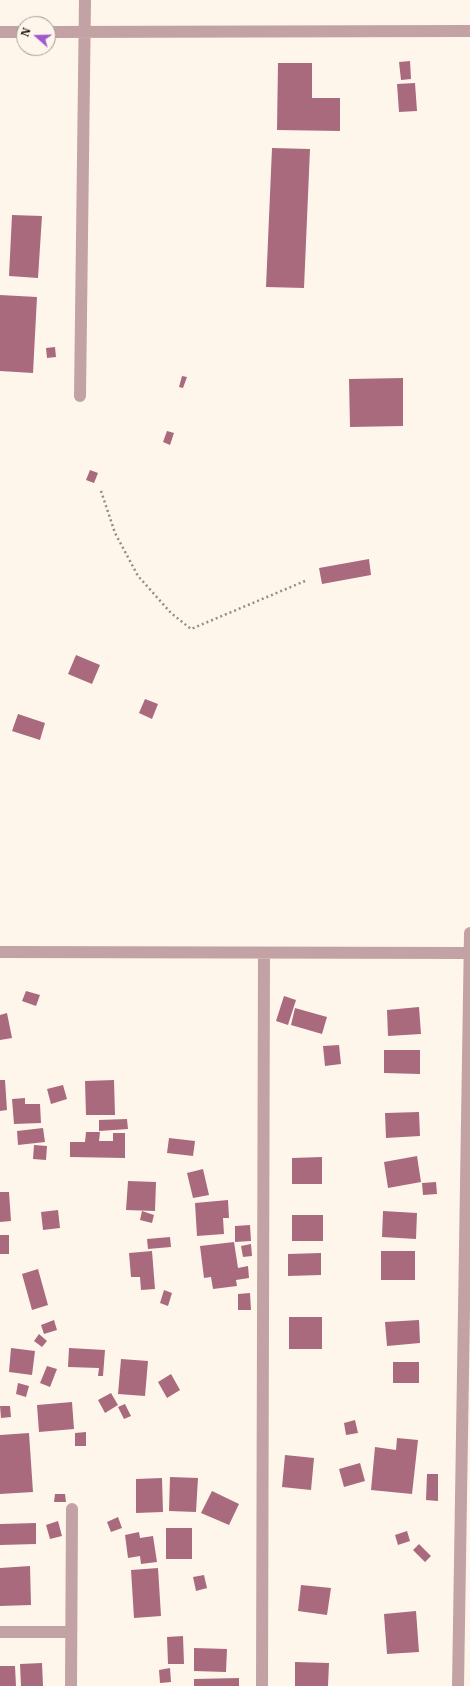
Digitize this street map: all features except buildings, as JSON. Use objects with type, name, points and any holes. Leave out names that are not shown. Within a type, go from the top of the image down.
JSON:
[{"type":"street","points":[[80,396],[85,0]]},
{"type":"street","points":[[56,32],[470,31]]},
{"type":"street","points":[[0,32],[16,32]]},
{"type":"street","points":[[458,1686],[470,933]]},
{"type":"street","points":[[0,952],[469,953]]},
{"type":"street","points":[[262,1686],[264,953]]},
{"type":"street","points":[[71,1686],[72,1508]]},
{"type":"street","points":[[0,1632],[71,1632]]},
{"type":"path","points":[[101,491],[115,533],[138,576],[171,613],[191,630],[305,581]]}]
